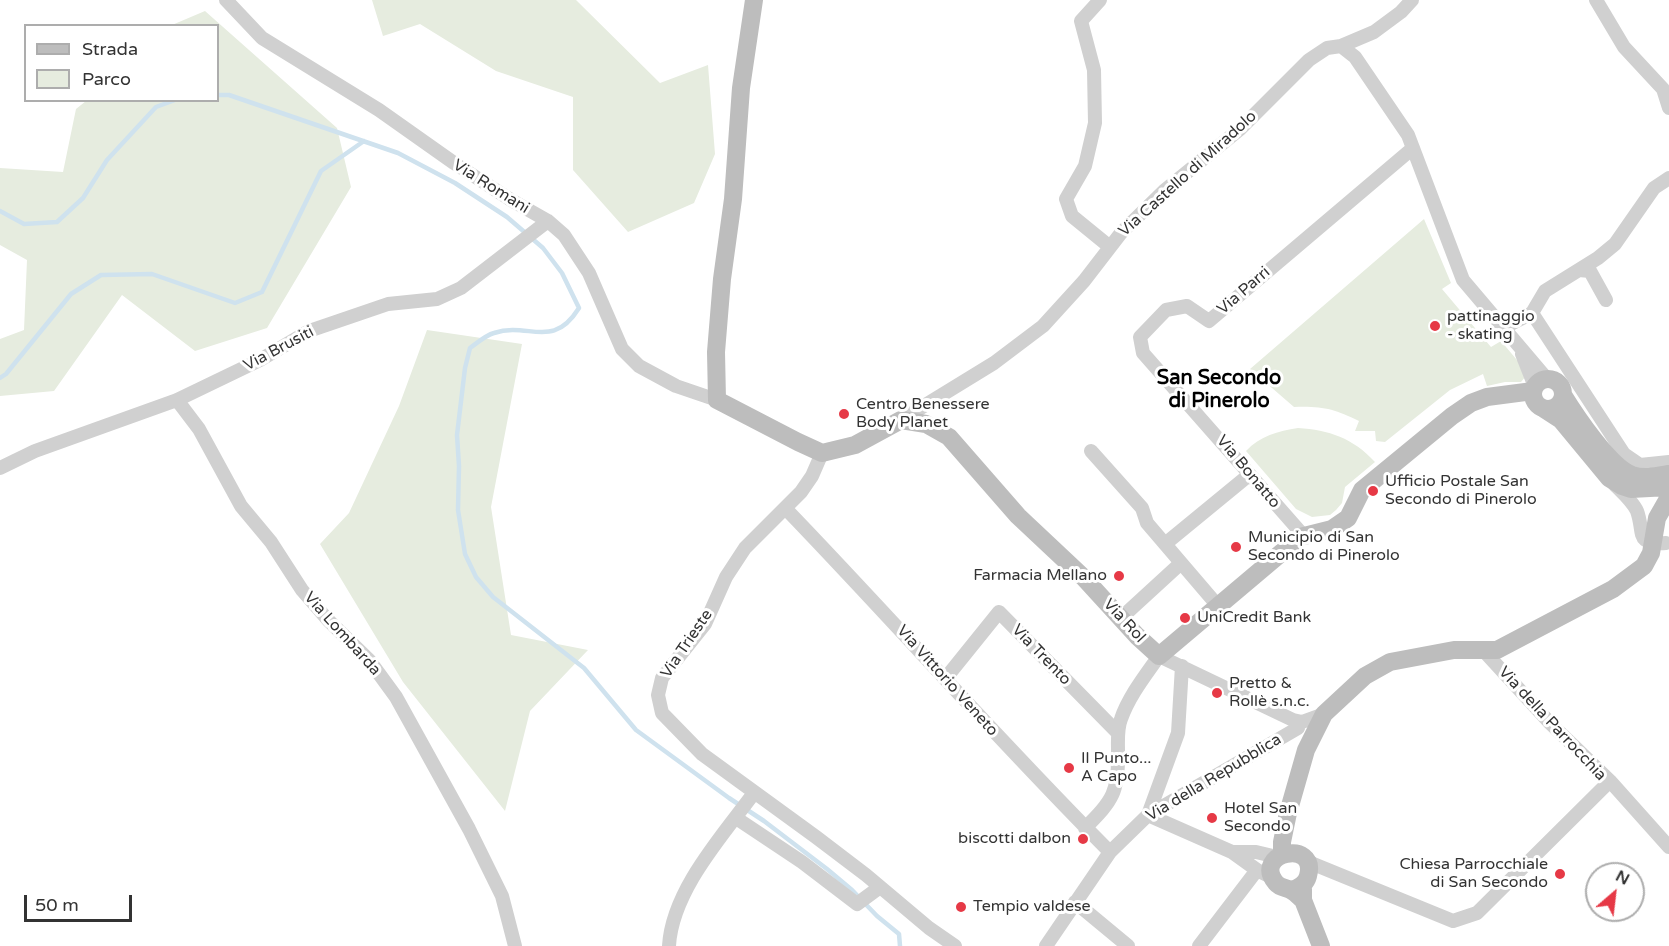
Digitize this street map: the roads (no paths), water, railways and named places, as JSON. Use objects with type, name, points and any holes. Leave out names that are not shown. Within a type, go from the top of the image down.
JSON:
[{"type":"street","name":"Via Romani","points":[[226,0],[262,38],[379,110],[454,163],[564,235],[590,273],[622,349],[639,366],[676,386],[717,400]]},
{"type":"street","points":[[754,0],[741,88],[733,199],[722,279],[716,352],[717,400],[822,453],[855,445],[900,420]]},
{"type":"street","points":[[1100,0],[1081,21],[1094,70],[1095,123],[1085,166],[1066,199],[1072,216],[1110,247]]},
{"type":"street","name":"Via Castello di Miradolo","points":[[900,420],[994,363],[1042,326],[1084,281],[1121,233],[1164,191],[1240,129],[1309,60],[1327,48],[1341,46],[1374,32],[1401,12],[1412,0]]},
{"type":"street","points":[[1596,0],[1611,29],[1624,47],[1663,89],[1669,108]]},
{"type":"street","points":[[1341,46],[1354,57],[1408,135],[1462,280],[1518,344],[1538,393],[1551,409],[1559,404],[1563,395]]},
{"type":"street","name":"Via Parri","points":[[1192,409],[1143,353],[1140,337],[1166,310],[1187,306],[1209,321],[1413,148]]},
{"type":"street","points":[[1503,328],[1532,314],[1545,291],[1598,258],[1614,244],[1654,188],[1669,178]]},
{"type":"street","name":"Via Brusiti","points":[[0,468],[35,451],[177,400],[260,360],[309,331],[388,304],[437,299],[461,288],[545,223]]},
{"type":"street","points":[[1579,270],[1590,272],[1606,300]]},
{"type":"street","points":[[1532,314],[1624,454],[1640,465],[1669,462]]},
{"type":"street","points":[[1085,828],[1108,804],[1117,783],[1120,720],[1128,702],[1159,656],[1303,535],[1332,529],[1348,518],[1362,490],[1471,403],[1487,397],[1538,393],[1557,382],[1575,414],[1616,466],[1634,476],[1669,474]]},
{"type":"street","points":[[1538,393],[1636,509],[1642,538],[1647,543],[1657,546]]},
{"type":"street","name":"Via Lombarda","points":[[177,400],[199,429],[241,506],[271,542],[302,590],[328,620],[369,660],[396,697],[469,829],[502,896],[515,946]]},
{"type":"street","name":"Via Bonatto","points":[[1192,409],[1303,535]]},
{"type":"street","name":"Via Rol","points":[[900,420],[926,424],[949,437],[1018,516],[1084,578],[1159,656],[1296,724]]},
{"type":"street","points":[[1091,451],[1142,508],[1147,523],[1218,606]]},
{"type":"street","name":"Via Trieste","points":[[822,453],[812,476],[786,509],[745,548],[726,577],[705,624],[662,678],[658,695],[662,713],[676,730],[702,754],[816,837],[880,886],[929,928],[955,946]]},
{"type":"street","points":[[1165,544],[1249,475]]},
{"type":"street","points":[[1609,478],[1631,489],[1669,487]]},
{"type":"street","points":[[1198,946],[1272,868],[1279,856],[1288,813],[1306,750],[1324,714],[1365,676],[1390,662],[1454,650],[1497,650],[1613,589],[1644,566],[1657,546],[1657,518],[1669,497]]},
{"type":"street","name":"Via Vittorio Veneto","points":[[786,509],[1110,852]]},
{"type":"street","points":[[1121,618],[1181,563]]},
{"type":"street","name":"Via Trento","points":[[945,679],[999,612],[1118,734]]},
{"type":"street","name":"Via della Parrocchia","points":[[1303,878],[1328,870],[1453,921],[1477,913],[1610,781],[1550,723],[1483,650]]},
{"type":"street","points":[[1182,666],[1178,733],[1148,815],[1232,852],[1280,887],[1303,878]]},
{"type":"street","name":"Via della Repubblica","points":[[1046,946],[1110,852],[1148,815],[1252,754],[1296,724],[1324,714]]},
{"type":"street","points":[[1296,724],[1306,750]]},
{"type":"street","points":[[1610,781],[1666,837]]},
{"type":"street","points":[[669,946],[669,936],[681,899],[709,854],[754,793]]},
{"type":"street","points":[[1288,813],[1321,946]]},
{"type":"street","points":[[736,818],[802,862],[857,904],[880,886]]},
{"type":"street","points":[[1232,852],[1256,852],[1279,856],[1294,852],[1303,878]]},
{"type":"street","points":[[1075,902],[1128,946]]},
{"type":"waterway","points":[[219,95],[229,95],[398,153],[455,183],[507,217],[543,248],[562,273],[579,308],[569,321],[549,332],[507,330],[488,335],[470,348],[465,368],[457,435],[458,510],[465,554],[476,577],[493,597],[584,668],[636,730],[764,821],[852,890],[877,916],[899,934],[900,946]]},
{"type":"waterway","points":[[0,211],[24,224],[57,222],[83,198],[107,160],[156,107],[170,102]]},
{"type":"waterway","points":[[0,378],[6,374],[71,294],[101,275],[152,274],[235,303],[262,292],[321,171],[364,141]]},
{"type":"place","name":"pattinaggio - skating","points":[[1435,326]]},
{"type":"place","name":"Centro Benessere Body Planet","points":[[844,414]]},
{"type":"place","name":"Ufficio Postale San Secondo di Pinerolo","points":[[1373,491]]},
{"type":"place","name":"Municipio di San Secondo di Pinerolo","points":[[1236,547]]},
{"type":"place","name":"Farmacia Mellano","points":[[1119,576]]},
{"type":"place","name":"UniCredit Bank","points":[[1185,618]]},
{"type":"place","name":"Pretto & Rollè s.n.c.","points":[[1217,693]]},
{"type":"place","name":"Il Punto... A Capo","points":[[1069,768]]},
{"type":"place","name":"Hotel San Secondo","points":[[1212,818]]},
{"type":"place","name":"biscotti dalbon","points":[[1083,839]]},
{"type":"place","name":"Chiesa Parrocchiale di San Secondo","points":[[1560,874]]},
{"type":"place","name":"Tempio valdese","points":[[961,907]]},
{"type":"district","name":"San Secondo di Pinerolo","points":[[1219,390]]}]
